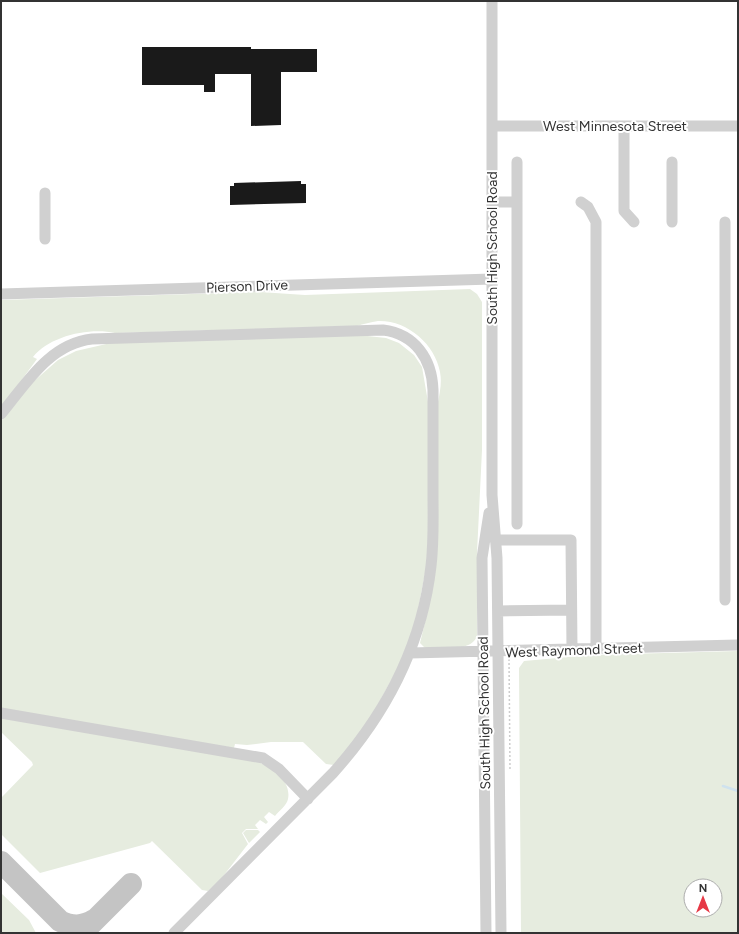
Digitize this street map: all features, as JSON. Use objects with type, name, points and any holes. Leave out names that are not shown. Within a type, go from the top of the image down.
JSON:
[{"type":"street","name":"South High School Road","points":[[492,1],[492,495],[498,611],[501,933]]},
{"type":"street","name":"West Minnesota Street","points":[[493,126],[738,126]]},
{"type":"street","points":[[624,126],[624,211],[634,222]]},
{"type":"street","points":[[516,162],[517,524]]},
{"type":"street","points":[[672,162],[672,222]]},
{"type":"street","points":[[44,193],[44,239]]},
{"type":"street","points":[[492,202],[517,202]]},
{"type":"street","points":[[581,202],[588,207],[596,222],[596,649]]},
{"type":"street","points":[[725,222],[725,600]]},
{"type":"street","name":"Pierson Drive","points":[[1,294],[492,279]]},
{"type":"street","points":[[1,414],[49,357],[65,347],[87,339],[370,329],[394,332],[406,338],[419,348],[428,362],[432,375],[433,390],[433,552],[425,602],[410,653],[391,695],[356,748],[174,933]]},
{"type":"street","name":"South High School Road","points":[[486,933],[482,558],[492,495]]},
{"type":"street","points":[[495,540],[571,540],[572,650]]},
{"type":"street","points":[[498,611],[571,610]]},
{"type":"street","name":"West Raymond Street","points":[[410,653],[738,645]]},
{"type":"street","points":[[1,712],[263,758],[279,769],[308,798]]},
{"type":"shaded area","points":[[470,289],[477,294],[482,302],[482,450],[477,553],[477,636],[469,645],[462,647],[425,648],[420,643],[429,606],[438,402],[441,380],[437,362],[432,352],[426,343],[409,329],[389,322],[378,321],[357,326],[115,333],[105,331],[82,332],[59,339],[40,350],[33,357],[37,359],[1,408],[1,300],[260,292],[305,295]]},
{"type":"shaded area","points":[[358,335],[386,338],[399,343],[414,355],[422,367],[428,402],[429,530],[426,568],[415,625],[400,664],[365,728],[334,765],[326,764],[303,742],[271,742],[247,745],[235,744],[234,748],[1,709],[1,421],[33,382],[58,360],[76,351],[115,342]]},
{"type":"shaded area","points":[[738,651],[738,933],[521,933],[519,668],[524,661],[591,655]]},
{"type":"shaded area","points":[[1,718],[253,760],[272,769],[283,779],[288,792],[288,799],[285,806],[275,816],[269,812],[264,817],[268,822],[266,824],[260,820],[255,825],[258,829],[246,829],[242,833],[248,844],[221,879],[208,891],[202,890],[152,841],[150,843],[40,873],[1,834],[1,798],[33,765],[32,762],[1,732]]},
{"type":"shaded area","points":[[246,830],[258,830],[260,832],[249,843],[243,833]]},
{"type":"shaded area","points":[[1,893],[29,920],[36,933],[1,933]]},
{"type":"building","points":[[142,47],[251,47],[251,49],[317,49],[317,72],[281,72],[281,125],[251,126],[251,74],[215,74],[215,92],[204,92],[204,85],[142,85]]},
{"type":"building","points":[[301,181],[301,184],[306,184],[306,203],[230,205],[230,186],[234,186],[234,183]]},
{"type":"waterway","points":[[723,786],[738,791]]},
{"type":"taxiway","points":[[1,862],[60,921],[69,924],[81,925],[94,920]]},
{"type":"taxiway","points":[[84,931],[131,884]]}]
